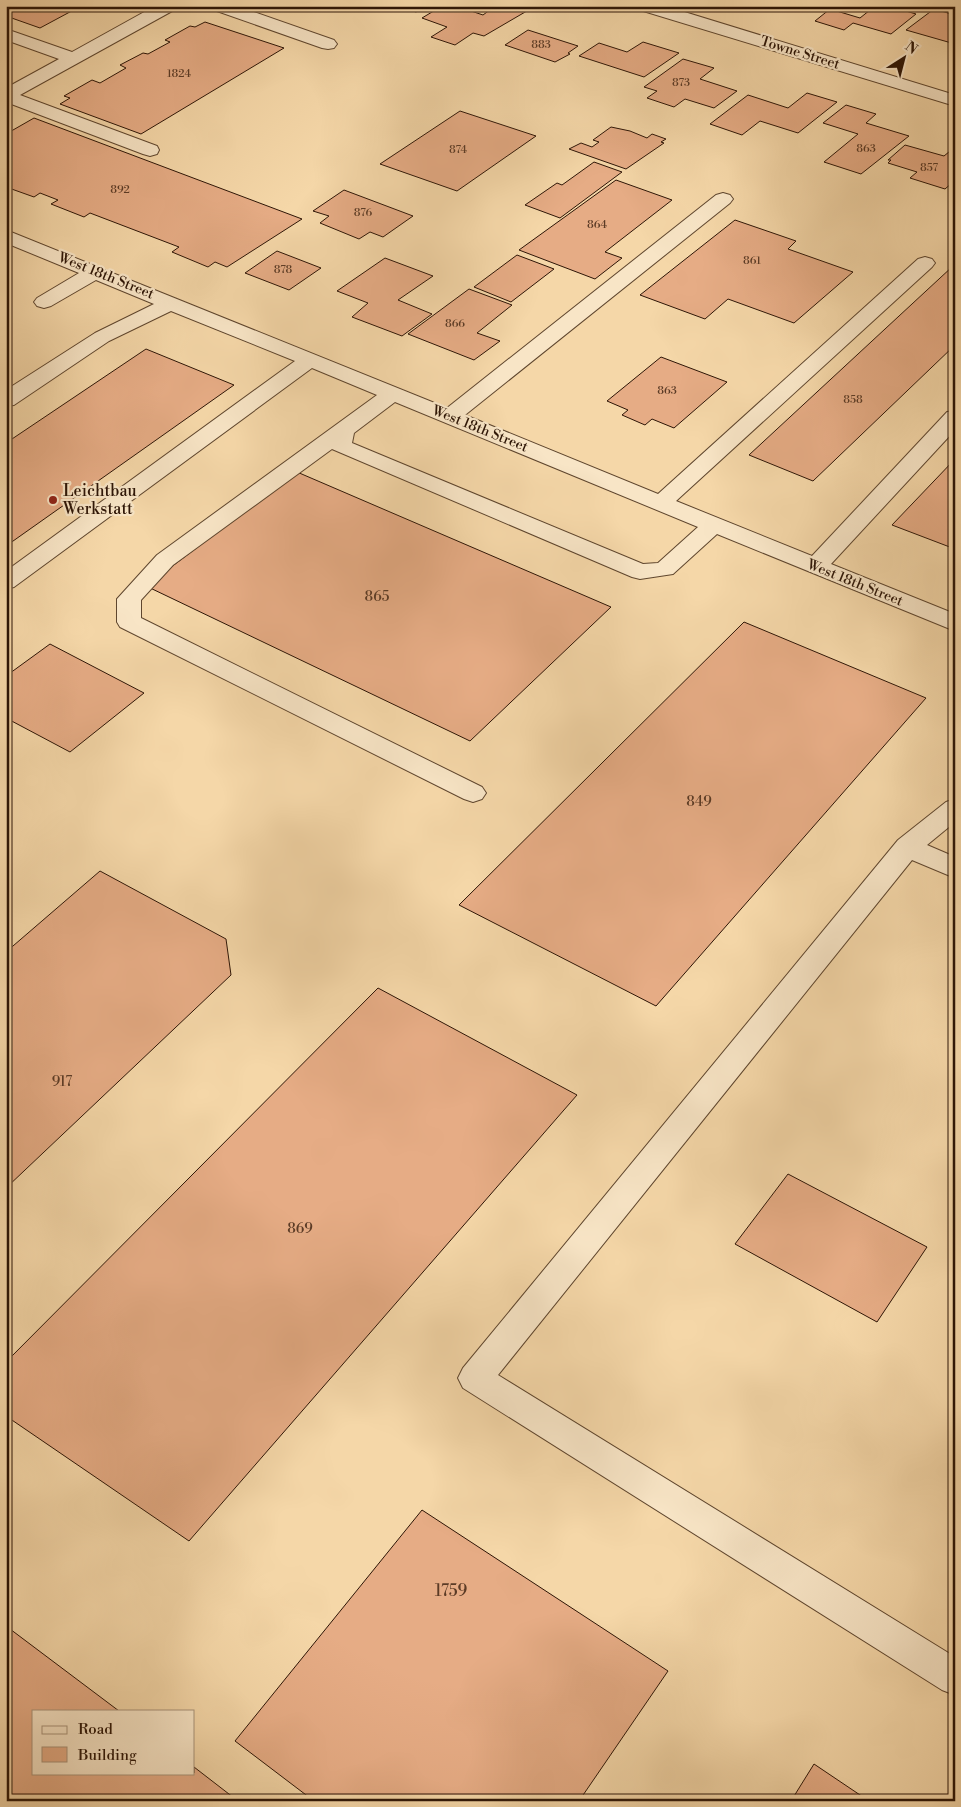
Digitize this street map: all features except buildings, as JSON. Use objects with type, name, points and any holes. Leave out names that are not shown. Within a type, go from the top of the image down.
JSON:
[{"type":"street","points":[[8,93],[168,6]]},
{"type":"street","points":[[220,6],[328,44]]},
{"type":"street","name":"Towne Street","points":[[646,6],[955,101]]},
{"type":"street","points":[[6,34],[73,58]]},
{"type":"street","points":[[8,93],[150,150]]},
{"type":"street","points":[[449,416],[723,199]]},
{"type":"street","name":"West 18th Street","points":[[6,236],[955,623]]},
{"type":"street","points":[[661,503],[925,263]]},
{"type":"street","points":[[44,302],[95,272]]},
{"type":"street","points":[[6,400],[102,337],[171,303]]},
{"type":"street","points":[[6,582],[310,360]]},
{"type":"street","points":[[393,394],[165,560],[129,599],[129,622],[473,793]]},
{"type":"street","points":[[815,566],[955,418]]},
{"type":"street","points":[[343,430],[341,446],[640,572],[665,569],[714,525]]},
{"type":"street","points":[[955,808],[906,847],[475,1378],[955,1678]]},
{"type":"street","points":[[906,847],[955,868]]},
{"type":"place","name":"Leichtbau Werkstatt","points":[[53,500]]}]
